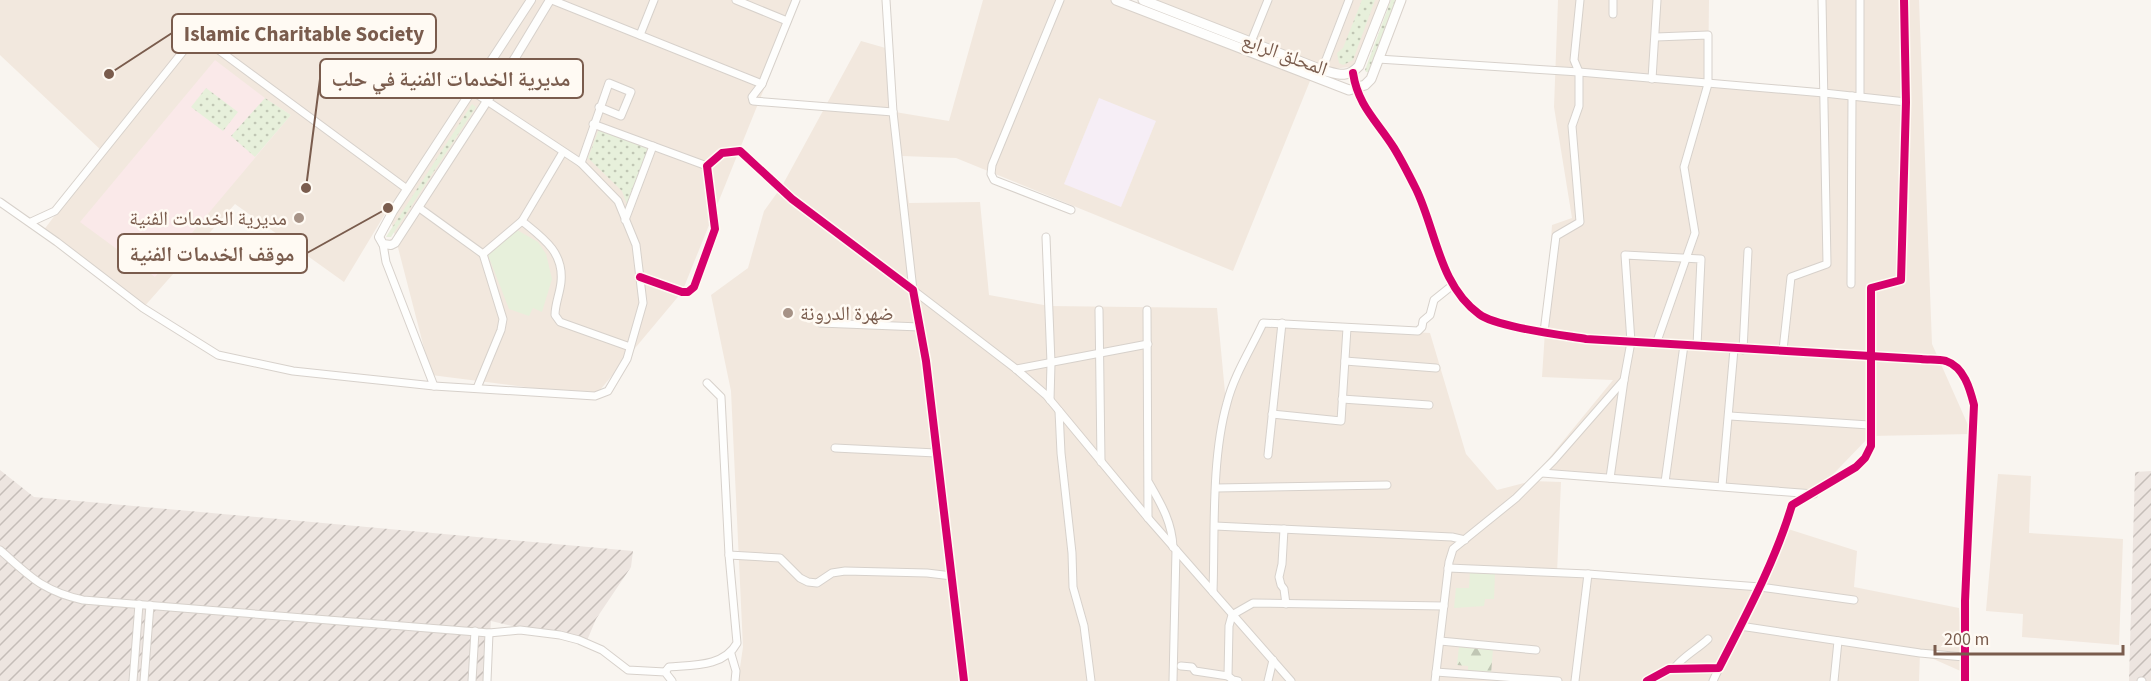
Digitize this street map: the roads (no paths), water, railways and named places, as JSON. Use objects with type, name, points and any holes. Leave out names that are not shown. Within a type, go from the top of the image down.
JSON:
[{"type":"main road","points":[[1116,0],[1342,88],[1355,90],[1365,86],[1371,79],[1401,0]]},
{"type":"main road","name":"المحلق الرابع","points":[[1143,0],[1322,70],[1341,75],[1353,73],[1359,66],[1385,0]]},
{"type":"street","points":[[434,386],[386,262],[383,244],[379,237],[407,189],[531,0]]},
{"type":"street","points":[[383,244],[394,243],[551,0],[762,84]]},
{"type":"street","points":[[640,35],[654,0]]},
{"type":"street","points":[[736,0],[788,21]]},
{"type":"street","points":[[796,0],[762,84],[752,97],[753,101],[892,112]]},
{"type":"street","points":[[886,0],[892,112],[913,290],[926,361],[964,681]]},
{"type":"street","points":[[1060,0],[992,165],[991,174],[994,180],[1071,210]]},
{"type":"street","points":[[1251,42],[1268,0]]},
{"type":"street","points":[[1322,70],[1349,0]]},
{"type":"street","points":[[1544,332],[1556,236],[1580,222],[1572,126],[1580,106],[1579,72],[1574,60],[1580,0]]},
{"type":"street","points":[[1613,0],[1613,14]]},
{"type":"street","points":[[1652,79],[1657,0]]},
{"type":"street","points":[[1783,350],[1791,277],[1827,264],[1822,0]]},
{"type":"street","points":[[1851,284],[1860,0]]},
{"type":"street","points":[[1713,681],[1760,587],[1785,528],[1792,505],[1856,467],[1865,458],[1871,446],[1869,425],[1871,288],[1901,280],[1906,102],[1904,0]]},
{"type":"street","points":[[31,222],[55,212],[197,34],[407,189]]},
{"type":"street","points":[[1656,36],[1708,35],[1708,84],[1684,167],[1695,233],[1656,344]]},
{"type":"street","points":[[1378,59],[1579,72],[1906,102]]},
{"type":"street","points":[[1353,73],[1355,90],[1366,111],[1394,147],[1417,191],[1447,274],[1464,301],[1480,316],[1501,323],[1586,339],[1946,361],[1959,370],[1969,385],[1974,405],[1965,681]]},
{"type":"street","points":[[581,163],[593,124],[599,107],[609,83],[631,92],[621,116],[599,107]]},
{"type":"street","points":[[0,202],[31,222],[143,308],[219,355],[293,370],[434,386],[595,396],[603,394],[614,383],[627,359],[643,303],[636,245],[618,201],[581,163],[472,91]]},
{"type":"street","points":[[593,124],[707,166]]},
{"type":"street","points":[[625,220],[653,146]]},
{"type":"street","points":[[707,166],[722,153],[740,151],[792,199],[1016,369],[1050,400],[1148,518],[1291,681]]},
{"type":"street","points":[[483,254],[522,221],[563,152]]},
{"type":"street","points":[[640,277],[682,292],[688,292],[694,287],[715,229],[707,166]]},
{"type":"street","points":[[418,207],[483,254],[503,319],[501,330],[477,388]]},
{"type":"street","points":[[522,221],[557,254],[561,266],[561,282],[555,312],[556,319],[630,347]]},
{"type":"street","points":[[1046,237],[1052,363],[1050,400]]},
{"type":"street","points":[[1743,350],[1748,251]]},
{"type":"street","points":[[1610,478],[1631,342],[1625,255],[1701,259],[1697,346]]},
{"type":"street","points":[[1213,592],[1217,459],[1226,404],[1232,386],[1263,323],[1418,331],[1423,321],[1430,315],[1434,300],[1454,284]]},
{"type":"street","points":[[1099,310],[1101,462]]},
{"type":"street","points":[[1147,310],[1148,518]]},
{"type":"street","points":[[820,323],[920,327]]},
{"type":"street","points":[[1268,455],[1282,323]]},
{"type":"street","points":[[1272,414],[1341,421],[1347,328]]},
{"type":"street","points":[[1016,369],[1148,344]]},
{"type":"street","points":[[1665,482],[1684,345]]},
{"type":"street","points":[[1722,486],[1730,416],[1734,349]]},
{"type":"street","points":[[1345,361],[1436,368]]},
{"type":"street","points":[[1435,681],[1448,568],[1453,549],[1508,506],[1542,473],[1624,380]]},
{"type":"street","points":[[707,383],[721,397],[736,643],[731,654],[736,671],[735,681]]},
{"type":"street","points":[[1342,399],[1429,405]]},
{"type":"street","points":[[1059,411],[1073,587],[1084,626],[1090,681]]},
{"type":"street","points":[[1730,416],[1869,425]]},
{"type":"street","points":[[835,448],[936,453]]},
{"type":"street","points":[[1542,473],[1814,494]]},
{"type":"street","points":[[1148,480],[1173,531],[1175,549],[1173,681]]},
{"type":"street","points":[[1216,488],[1387,485]]},
{"type":"street","points":[[1215,526],[1452,537],[1465,540]]},
{"type":"street","points":[[1284,529],[1279,577],[1284,589],[1286,604]]},
{"type":"street","points":[[0,550],[47,589],[83,600],[489,633],[519,630],[560,635],[602,650],[628,670],[665,672],[672,681]]},
{"type":"street","points":[[729,555],[780,558],[800,579],[817,583],[832,573],[845,571],[927,573],[952,576]]},
{"type":"street","points":[[1448,568],[1588,574],[1760,587],[1854,600]]},
{"type":"street","points":[[1575,681],[1588,574]]},
{"type":"street","points":[[1227,676],[1228,626],[1232,615],[1254,603],[1444,606]]},
{"type":"street","points":[[133,681],[139,604]]},
{"type":"street","points":[[144,681],[150,604]]},
{"type":"street","points":[[1740,626],[1964,657]]},
{"type":"street","points":[[472,681],[475,631]]},
{"type":"street","points":[[487,681],[489,633]]},
{"type":"street","points":[[1674,669],[1677,662],[1691,654],[1708,639]]},
{"type":"street","points":[[1440,641],[1536,650]]},
{"type":"street","points":[[1834,681],[1838,641]]},
{"type":"street","points":[[665,672],[669,667],[711,662],[731,654]]},
{"type":"street","points":[[1268,681],[1273,660]]},
{"type":"street","points":[[1181,666],[1192,667],[1195,671],[1227,676],[1239,681]]},
{"type":"street","points":[[1647,681],[1668,669],[1719,668]]},
{"type":"street","points":[[1436,672],[1558,681]]},
{"type":"place","name":"Islamic Charitable Society","points":[[109,74]]},
{"type":"place","name":"مديرية الخدمات الفنية في حلب","points":[[306,188]]},
{"type":"place","name":"موقف الخدمات الفنية","points":[[388,208]]},
{"type":"place","name":"مديرية الخدمات الفنية","points":[[299,218]]},
{"type":"place","name":"ضهرة الدرونة","points":[[788,313]]}]
